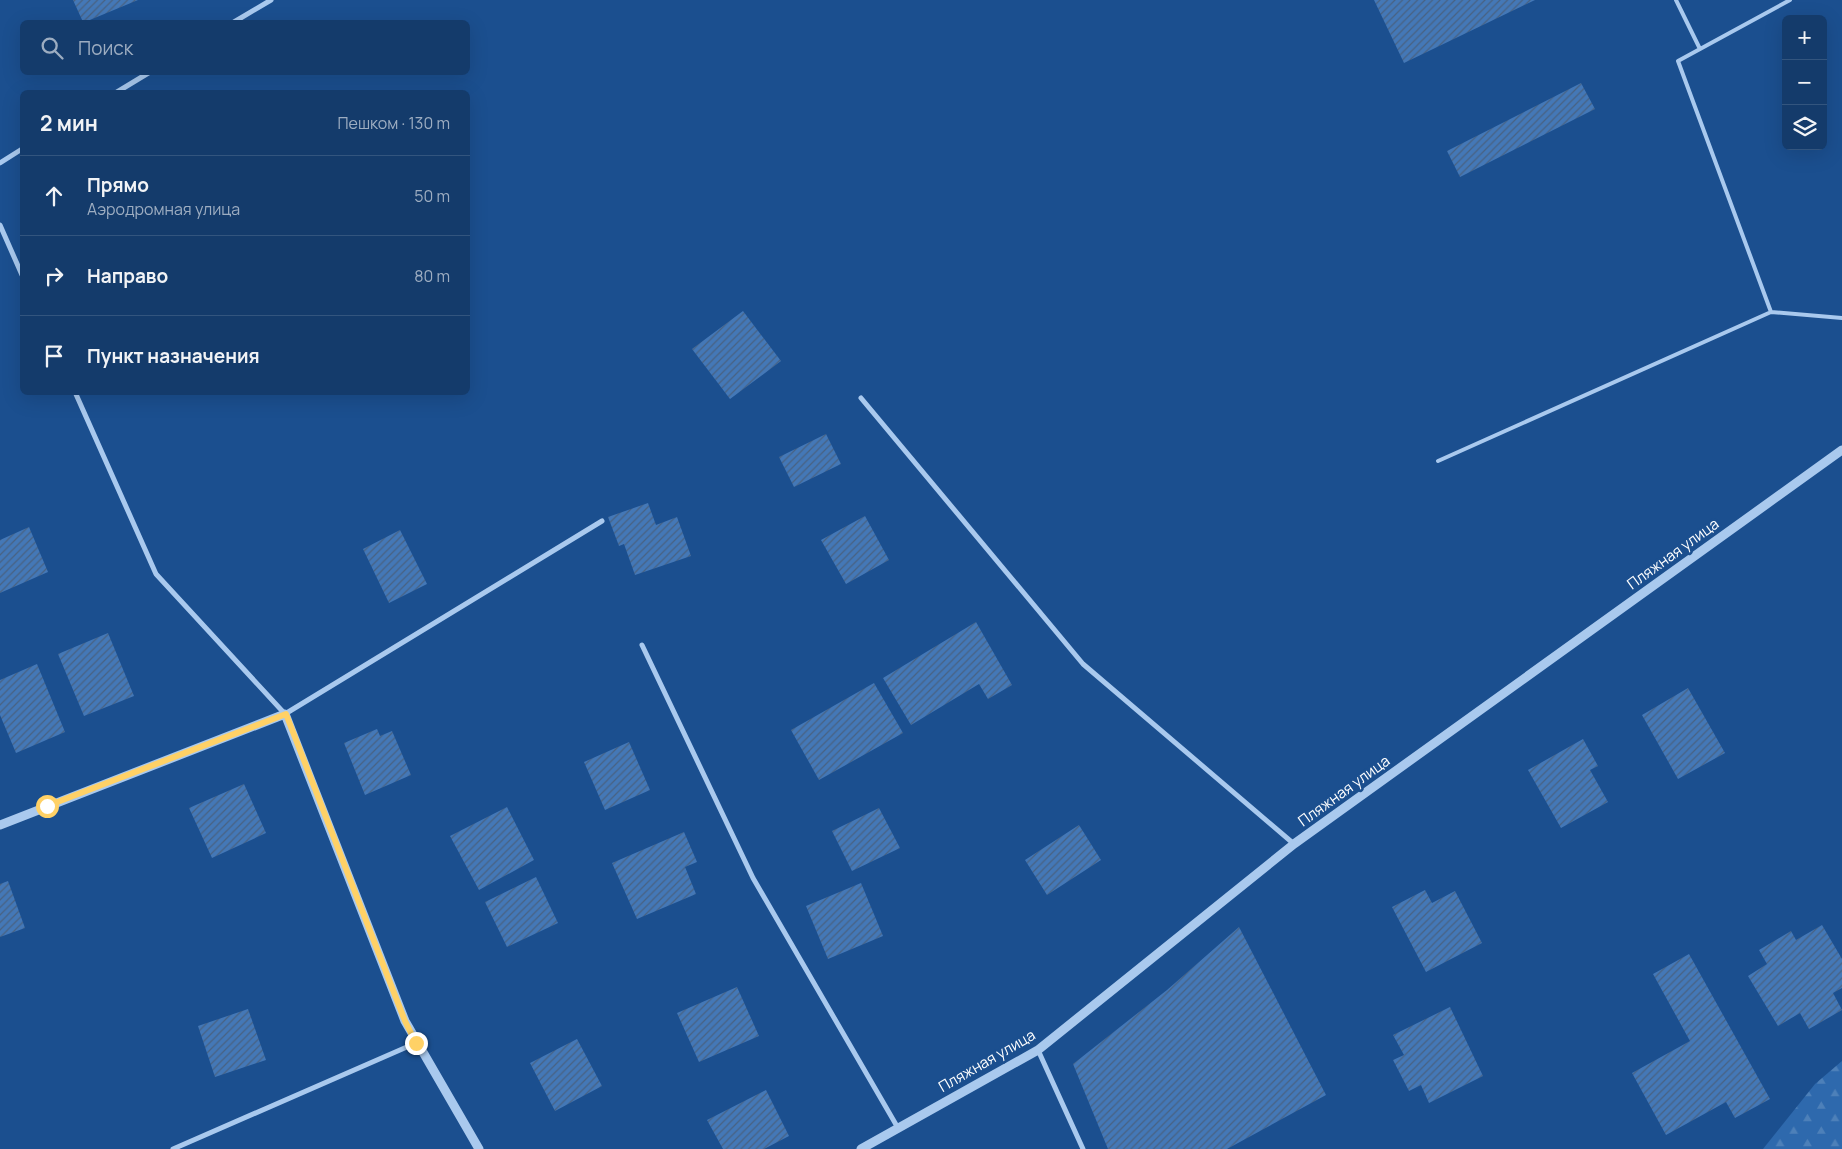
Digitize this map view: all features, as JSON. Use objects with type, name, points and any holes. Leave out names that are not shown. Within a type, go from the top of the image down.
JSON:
[{"type":"street","points":[[237,20],[271,0]]},
{"type":"street","points":[[120,90],[145,75]]},
{"type":"street","points":[[0,163],[20,150]]},
{"type":"street","points":[[0,225],[20,270]]},
{"type":"street","points":[[76,395],[156,574],[286,714],[401,1012],[416,1043],[480,1149]]},
{"type":"street","points":[[861,398],[1083,664],[1294,844]]},
{"type":"street","name":"Пляжная улица","points":[[861,1149],[1038,1050],[1294,844],[1842,450]]},
{"type":"street","points":[[0,825],[286,714],[602,521]]},
{"type":"street","points":[[642,645],[753,878],[898,1128]]},
{"type":"street","points":[[173,1149],[416,1043]]},
{"type":"street","points":[[1038,1050],[1083,1149]]},
{"type":"lane","points":[[1676,0],[1700,48]]},
{"type":"lane","points":[[1771,312],[1678,61],[1790,0]]},
{"type":"lane","points":[[1438,461],[1771,312],[1842,318]]},
{"type":"green space","points":[[1842,1061],[1842,1149],[1763,1149],[1815,1084]]},
{"type":"building","points":[[73,0],[138,0],[90,20],[82,20]]},
{"type":"building","points":[[1374,0],[1535,0],[1404,63]]},
{"type":"building","points":[[1581,83],[1595,109],[1460,177],[1447,151]]},
{"type":"building","points":[[743,311],[781,361],[730,399],[692,349]]},
{"type":"building","points":[[826,434],[841,464],[794,487],[779,457]]},
{"type":"building","points":[[648,503],[656,525],[677,517],[691,556],[635,575],[624,544],[619,546],[608,517]]},
{"type":"building","points":[[865,516],[889,560],[846,584],[821,540]]},
{"type":"building","points":[[29,527],[48,572],[0,593],[0,540]]},
{"type":"building","points":[[400,530],[427,584],[389,603],[363,549]]},
{"type":"building","points":[[976,622],[1012,685],[988,699],[979,684],[911,725],[883,678]]},
{"type":"building","points":[[108,633],[134,696],[84,716],[58,654]]},
{"type":"building","points":[[37,664],[65,732],[16,753],[0,715],[0,680]]},
{"type":"building","points":[[874,683],[903,733],[819,780],[791,730]]},
{"type":"building","points":[[1688,688],[1725,753],[1678,779],[1642,715]]},
{"type":"building","points":[[377,729],[380,736],[392,731],[411,775],[365,795],[344,743]]},
{"type":"building","points":[[1583,739],[1598,766],[1590,770],[1608,802],[1561,828],[1528,770]]},
{"type":"building","points":[[629,742],[650,790],[605,810],[584,762]]},
{"type":"building","points":[[244,784],[266,833],[212,858],[189,808]]},
{"type":"building","points":[[507,807],[534,860],[479,890],[450,836]]},
{"type":"building","points":[[879,808],[900,848],[852,871],[832,831]]},
{"type":"building","points":[[1079,825],[1101,860],[1047,895],[1025,860]]},
{"type":"building","points":[[684,832],[697,862],[685,867],[696,894],[637,919],[612,863]]},
{"type":"building","points":[[536,877],[558,923],[507,947],[485,902]]},
{"type":"building","points":[[8,881],[25,928],[0,937],[0,884]]},
{"type":"building","points":[[861,883],[883,936],[828,959],[806,906]]},
{"type":"building","points":[[1425,890],[1432,903],[1455,891],[1482,943],[1426,972],[1392,907]]},
{"type":"building","points":[[1822,925],[1842,959],[1842,988],[1833,993],[1842,1010],[1809,1029],[1800,1013],[1778,1026],[1748,976],[1767,964],[1759,950],[1791,931],[1796,940]]},
{"type":"building","points":[[1239,927],[1326,1095],[1227,1149],[1108,1149],[1073,1064],[1167,990]]},
{"type":"building","points":[[1689,954],[1770,1099],[1735,1118],[1726,1102],[1666,1135],[1632,1073],[1690,1041],[1653,974]]},
{"type":"building","points":[[737,987],[759,1036],[699,1062],[677,1013]]},
{"type":"building","points":[[1450,1007],[1483,1076],[1429,1103],[1421,1085],[1409,1091],[1393,1060],[1404,1055],[1393,1035]]},
{"type":"building","points":[[248,1009],[266,1060],[215,1077],[198,1026]]},
{"type":"building","points":[[577,1039],[602,1086],[555,1111],[530,1063]]},
{"type":"building","points":[[766,1090],[789,1136],[764,1149],[723,1149],[707,1120]]},
{"type":"route","points":[[47,806],[286,714],[405,1021],[416,1043]]}]
